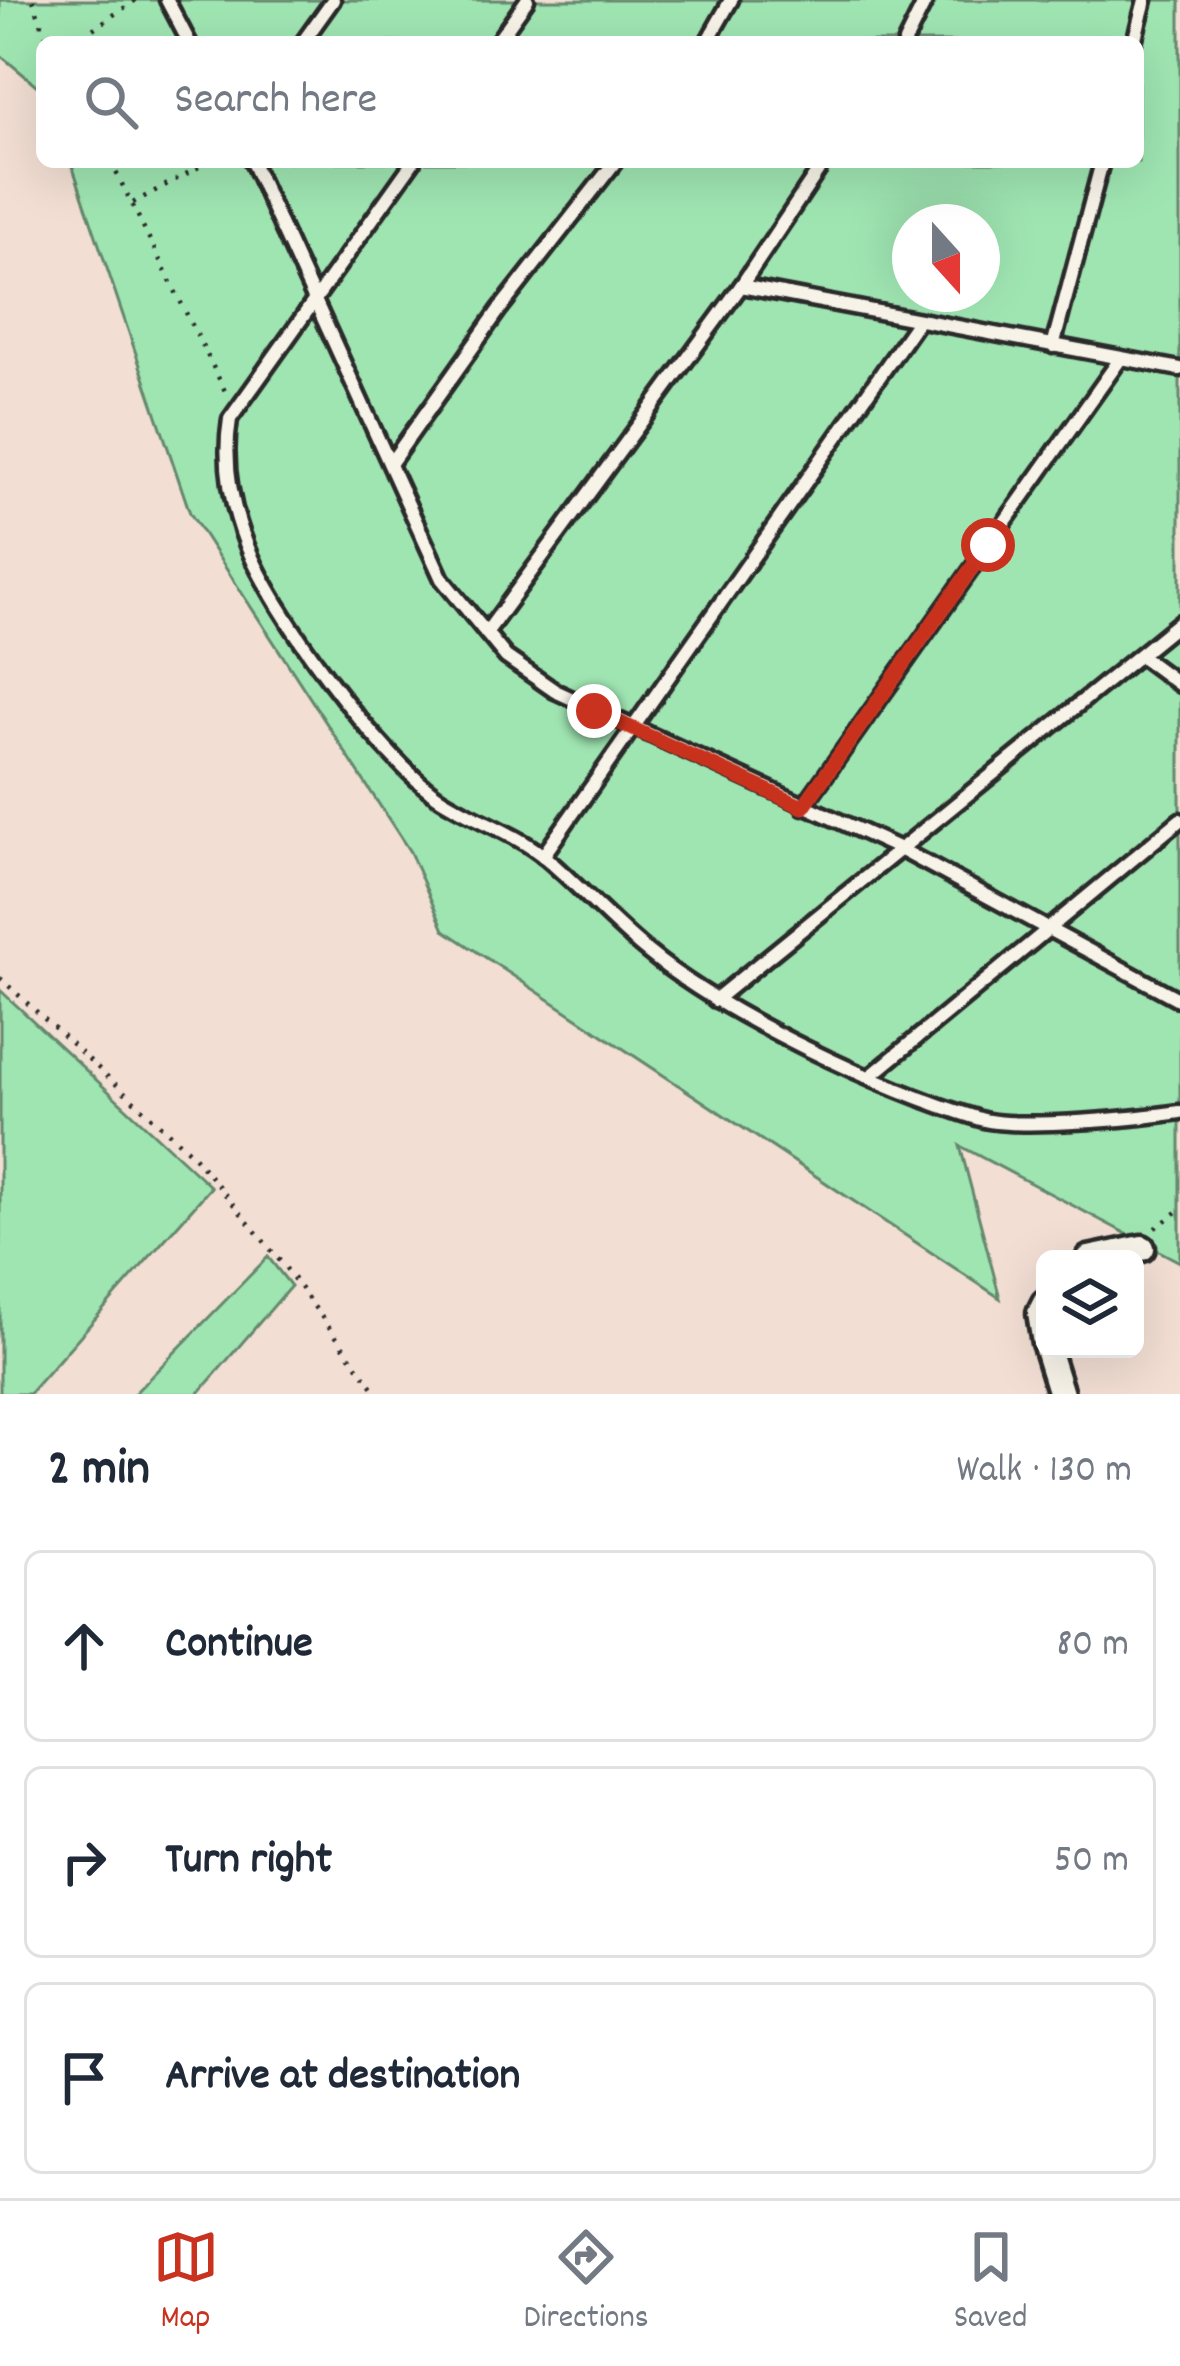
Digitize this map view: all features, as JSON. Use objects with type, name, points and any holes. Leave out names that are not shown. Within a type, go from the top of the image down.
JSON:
[{"type":"street","points":[[1132,1250],[1142,1248]]},
{"type":"street","points":[[1050,1358],[1061,1394]]},
{"type":"lane","points":[[167,0],[186,36]]},
{"type":"lane","points":[[307,36],[333,0]]},
{"type":"lane","points":[[501,36],[527,0]]},
{"type":"lane","points":[[710,36],[731,0]]},
{"type":"lane","points":[[908,36],[926,0]]},
{"type":"lane","points":[[1136,36],[1145,0]]},
{"type":"lane","points":[[255,168],[442,579],[506,656],[555,691],[898,848],[1180,1000]]},
{"type":"lane","points":[[409,168],[236,412],[224,455],[246,546],[307,647],[386,752],[436,795],[543,856],[648,953],[716,1000],[872,1075],[985,1121],[1136,1119],[1180,1112]]},
{"type":"lane","points":[[390,464],[611,168]]},
{"type":"lane","points":[[485,633],[741,286],[820,168]]},
{"type":"lane","points":[[1053,346],[1100,168]]},
{"type":"lane","points":[[741,286],[1180,369]]},
{"type":"lane","points":[[543,856],[920,320]]},
{"type":"lane","points":[[803,807],[1121,358]]},
{"type":"lane","points":[[716,1000],[1180,622]]},
{"type":"lane","points":[[1142,657],[1180,686]]},
{"type":"lane","points":[[872,1075],[1180,820]]},
{"type":"path","points":[[33,0],[45,36]]},
{"type":"path","points":[[82,36],[136,0]]},
{"type":"path","points":[[113,168],[236,412]]},
{"type":"path","points":[[133,202],[197,168]]},
{"type":"path","points":[[0,978],[192,1154],[285,1267],[378,1394]]},
{"type":"green space","points":[[0,0],[1180,0],[1180,1262],[960,1146],[1000,1298],[444,930],[410,852],[190,513],[73,168],[1144,168],[1144,36],[36,36],[36,85],[0,55]]},
{"type":"green space","points":[[0,990],[211,1187],[29,1394],[0,1394]]},
{"type":"green space","points":[[268,1257],[291,1286],[198,1394],[134,1394]]},
{"type":"route","points":[[594,711],[803,807],[988,545]]}]
